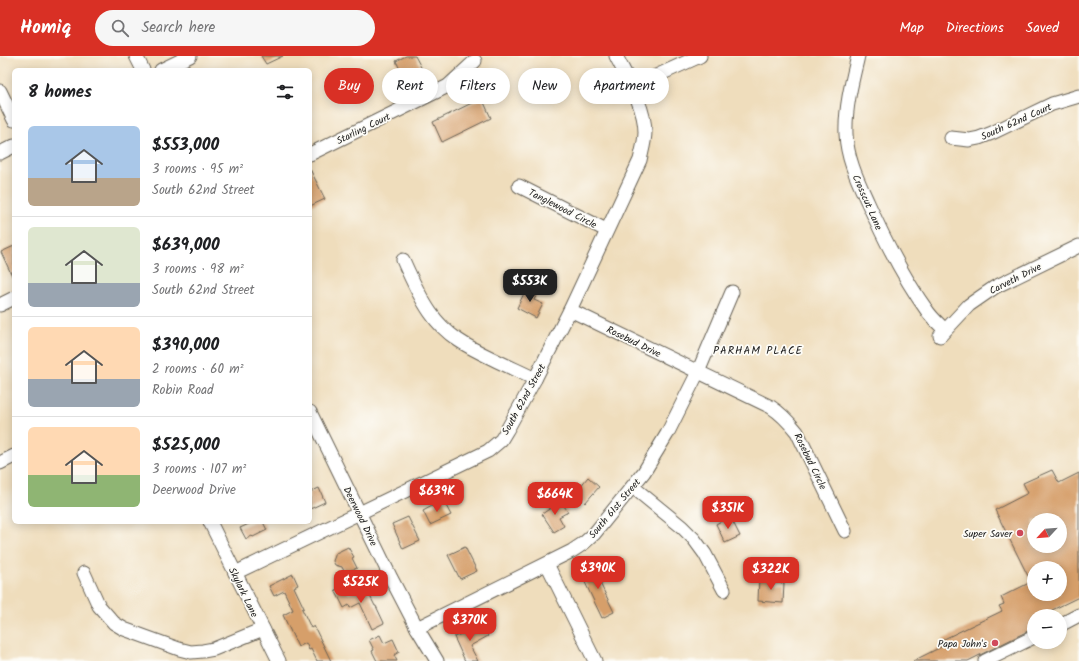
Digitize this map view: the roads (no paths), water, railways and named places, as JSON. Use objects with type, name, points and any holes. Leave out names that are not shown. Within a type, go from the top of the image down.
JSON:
[{"type":"street","points":[[136,56],[142,68]]},
{"type":"street","points":[[165,68],[190,56]]},
{"type":"street","points":[[616,56],[622,68]]},
{"type":"street","points":[[669,70],[700,56]]},
{"type":"street","name":"Crosscut Lane","points":[[856,56],[849,94],[846,133],[847,147],[855,175],[900,270],[942,333]]},
{"type":"street","name":"Starling Court","points":[[312,153],[448,86],[475,61]]},
{"type":"street","points":[[0,91],[12,116]]},
{"type":"street","name":"South 62nd Court","points":[[951,138],[969,140],[979,138],[1052,104],[1079,96]]},
{"type":"street","name":"South 62nd Street","points":[[235,574],[488,451],[501,440],[535,379],[570,310],[606,230],[640,160],[645,130],[638,104]]},
{"type":"street","points":[[0,153],[12,147]]},
{"type":"street","name":"Tanglewood Circle","points":[[519,186],[606,230]]},
{"type":"street","name":"Carveth Drive","points":[[942,333],[968,305],[995,287],[1079,246]]},
{"type":"street","points":[[403,260],[421,298],[440,325],[451,335],[465,345],[535,379]]},
{"type":"street","name":"South 61st Street","points":[[417,628],[572,551],[594,534],[644,472],[667,434],[698,372],[732,292]]},
{"type":"street","points":[[0,305],[12,299]]},
{"type":"street","name":"Rosebud Drive","points":[[570,310],[698,372]]},
{"type":"street","name":"Rosebud Circle","points":[[698,372],[771,407],[781,413],[789,421],[797,432],[845,531]]},
{"type":"street","name":"Deerwood Drive","points":[[312,416],[417,628],[437,661]]},
{"type":"street","points":[[0,463],[12,457]]},
{"type":"street","points":[[633,487],[682,527],[694,539],[705,554],[724,590]]},
{"type":"street","name":"Skylark Lane","points":[[211,524],[279,661]]},
{"type":"street","points":[[547,564],[595,661]]},
{"type":"street","points":[[84,573],[99,606],[114,623],[124,629],[178,649],[191,652],[214,649],[263,629]]},
{"type":"street","points":[[1067,621],[1079,615]]},
{"type":"street","points":[[985,661],[1027,640]]},
{"type":"place","name":"Super Saver","points":[[1020,533]]},
{"type":"place","name":"Papa John's","points":[[995,643]]},
{"type":"district","name":"PARHAM PLACE","points":[[758,350]]}]
